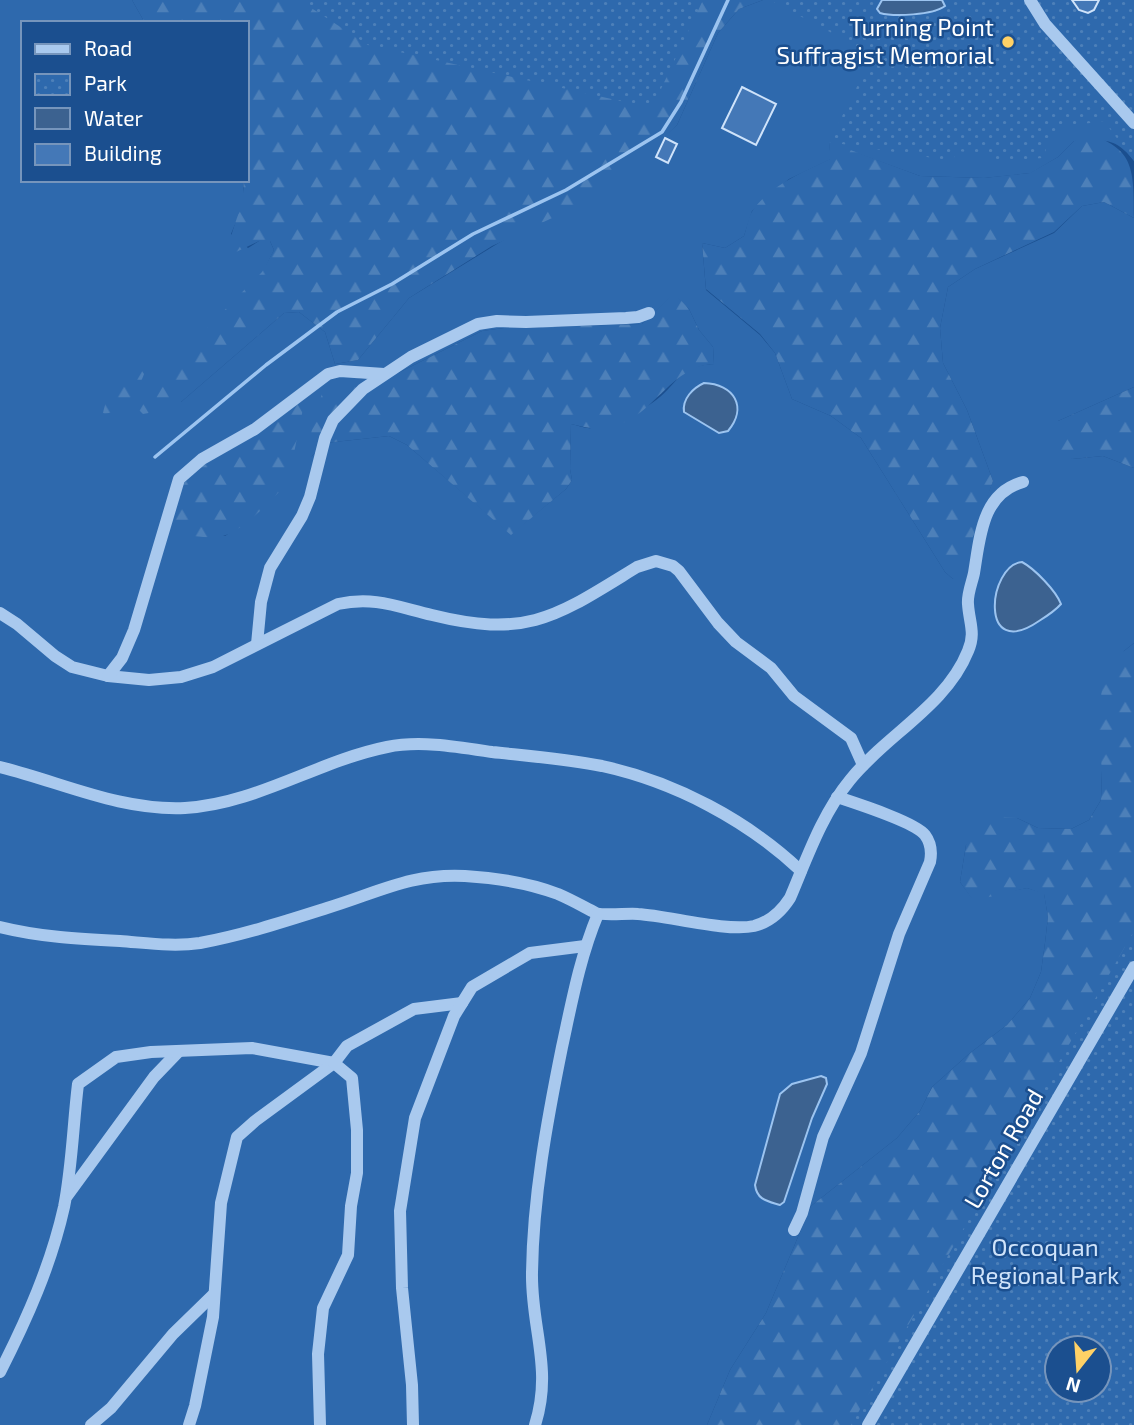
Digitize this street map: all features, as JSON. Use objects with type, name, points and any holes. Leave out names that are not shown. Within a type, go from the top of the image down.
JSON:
[{"type":"street","points":[[1030,0],[1045,24],[1134,123]]},
{"type":"street","points":[[257,644],[261,602],[267,576],[310,497],[324,438],[333,420],[347,404],[384,374],[411,357],[478,324],[497,321],[626,318],[649,313]]},
{"type":"street","points":[[108,676],[128,645],[179,479],[202,459],[256,429],[328,374],[340,371],[384,374]]},
{"type":"street","points":[[0,927],[33,936],[167,945],[192,944],[327,908],[403,881],[441,876],[487,878],[532,886],[578,903],[598,914],[642,914],[729,927],[751,927],[764,923],[782,909],[837,797],[863,765],[935,699],[961,666],[972,637],[973,626],[967,603],[982,528],[996,498],[1012,485],[1023,482]]},
{"type":"street","points":[[0,612],[66,664],[82,671],[149,680],[181,677],[213,667],[325,608],[354,600],[381,601],[431,615],[479,624],[519,625],[541,620],[576,604],[637,567],[649,562],[664,562],[679,571],[718,623],[736,642],[771,668],[794,695],[851,738],[863,765]]},
{"type":"street","points":[[0,767],[105,799],[168,808],[219,803],[258,792],[366,752],[395,745],[431,746],[564,760],[629,773],[698,801],[768,843],[801,871]]},
{"type":"street","points":[[794,1230],[802,1213],[822,1137],[861,1053],[899,934],[932,852],[921,831],[837,797]]},
{"type":"street","points":[[535,1425],[543,1391],[543,1368],[532,1277],[537,1191],[556,1074],[578,971],[598,914]]},
{"type":"street","points":[[413,1425],[412,1385],[401,1289],[400,1211],[415,1118],[454,1016],[472,987],[530,953],[585,946]]},
{"type":"street","name":"Lorton Road","points":[[868,1425],[1134,967]]},
{"type":"street","points":[[189,1425],[212,1317],[221,1203],[237,1137],[334,1063],[347,1046],[414,1009],[462,1003]]},
{"type":"street","points":[[2,1366],[31,1309],[52,1250],[65,1199],[78,1084],[116,1056],[252,1048],[334,1063],[352,1078],[357,1130],[357,1172],[351,1206],[348,1255],[323,1308],[318,1354],[320,1425]]},
{"type":"street","points":[[65,1199],[154,1077],[178,1051]]},
{"type":"street","points":[[90,1425],[111,1408],[173,1335],[213,1295]]},
{"type":"green space","points":[[0,0],[132,0],[144,21],[21,21],[21,182],[243,182],[243,205],[231,234],[248,248],[259,241],[270,241],[274,250],[263,272],[171,367],[181,402],[284,313],[299,312],[325,332],[335,364],[358,360],[409,298],[647,152],[677,125],[718,33],[739,9],[763,0],[1134,0],[1134,161],[1121,147],[1108,141],[1074,141],[1058,157],[1031,173],[984,178],[920,176],[829,143],[831,159],[789,179],[752,211],[744,236],[725,248],[702,243],[706,290],[760,335],[775,353],[792,399],[831,416],[861,438],[945,572],[953,579],[993,481],[967,410],[943,363],[940,328],[948,287],[975,269],[1054,233],[1082,206],[1104,202],[1134,218],[1134,387],[1058,421],[1072,459],[1103,456],[1134,468],[1134,643],[1124,651],[1102,771],[1101,800],[1089,820],[1071,829],[1038,828],[1017,818],[966,845],[960,882],[972,898],[1027,888],[1044,893],[1048,917],[1041,972],[1030,998],[1007,1025],[932,1087],[920,1111],[897,1138],[811,1206],[766,1313],[730,1370],[707,1425],[0,1425]],"holes":[[[674,294],[689,309],[699,330],[713,347],[714,364],[685,373],[661,397],[632,413],[592,428],[571,424],[572,480],[566,489],[511,534],[407,445],[389,436],[325,443],[311,457],[358,379],[398,373],[482,331],[642,324]],[[280,490],[243,524],[225,536],[172,532],[178,491]]]},
{"type":"green space","points":[[132,0],[763,0],[739,9],[718,33],[677,125],[606,193],[492,246],[409,298],[358,360],[335,364],[325,332],[299,312],[284,313],[181,402],[143,414],[139,410],[148,388],[262,272],[274,250],[270,241],[259,241],[236,252],[229,247],[243,198],[243,182],[248,182],[248,21],[144,21]]},
{"type":"green space","points":[[299,0],[703,0],[652,108],[368,45]]},
{"type":"green space","points":[[770,0],[1134,0],[1134,161],[1104,121],[1062,127],[1046,149],[1043,158],[985,163],[987,154],[956,151],[953,161],[829,142],[873,55]]},
{"type":"green space","points":[[1091,135],[1116,147],[1129,164],[1134,218],[1104,202],[1082,206],[1054,232],[975,269],[948,287],[940,328],[943,363],[967,410],[993,481],[959,576],[953,579],[945,572],[861,438],[831,416],[792,399],[775,353],[760,334],[706,289],[702,243],[725,248],[744,236],[751,213],[760,201],[788,180],[830,159],[829,142],[920,176],[984,178],[1030,173],[1058,157],[1074,141]]},
{"type":"green space","points":[[674,293],[689,309],[699,330],[713,347],[714,364],[698,367],[685,374],[650,405],[624,422],[599,428],[571,424],[572,480],[566,489],[511,535],[407,445],[389,436],[325,443],[310,458],[312,422],[322,394],[333,383],[398,373],[482,331],[642,324]]},
{"type":"green space","points":[[136,367],[144,374],[134,394],[123,406],[110,413],[103,413],[114,386]]},
{"type":"green space","points":[[1134,387],[1134,468],[1103,456],[1072,459],[1053,445],[1058,421]]},
{"type":"green space","points":[[299,403],[303,409],[288,482],[275,496],[240,528],[223,536],[204,537],[172,533],[176,499],[187,480],[232,444]]},
{"type":"green space","points":[[1134,643],[1134,1425],[707,1425],[730,1370],[766,1313],[811,1206],[897,1138],[920,1111],[932,1087],[1007,1025],[1030,998],[1041,972],[1045,943],[1048,917],[1044,894],[1027,888],[972,899],[960,882],[966,845],[981,815],[1017,818],[1038,828],[1071,829],[1089,820],[1101,800],[1102,771],[1098,727],[1103,677]]},
{"type":"green space","name":"Occoquan Regional Park","points":[[1134,931],[1134,1425],[851,1425]]},
{"type":"water","points":[[882,0],[942,0],[945,6],[923,13],[886,14],[877,9]]},
{"type":"water","points":[[704,383],[723,388],[735,398],[737,414],[728,431],[719,433],[684,412],[689,394]]},
{"type":"water","points":[[1022,562],[1044,581],[1061,604],[1042,619],[1019,631],[1006,630],[998,622],[996,593],[1010,567]]},
{"type":"water","points":[[821,1076],[826,1078],[827,1084],[812,1118],[784,1202],[780,1205],[767,1201],[760,1197],[755,1185],[780,1094],[792,1084]]},
{"type":"building","points":[[1072,0],[1099,0],[1094,10],[1088,13],[1079,10]]},
{"type":"building","points":[[742,87],[776,104],[756,145],[722,128]]},
{"type":"building","points":[[665,138],[677,144],[668,163],[656,157]]},
{"type":"waterway","points":[[155,457],[266,365],[337,312],[392,284],[473,234],[566,190],[662,132],[681,102],[728,0]]},
{"type":"place","name":"Turning Point Suffragist Memorial","points":[[1008,42]]}]
